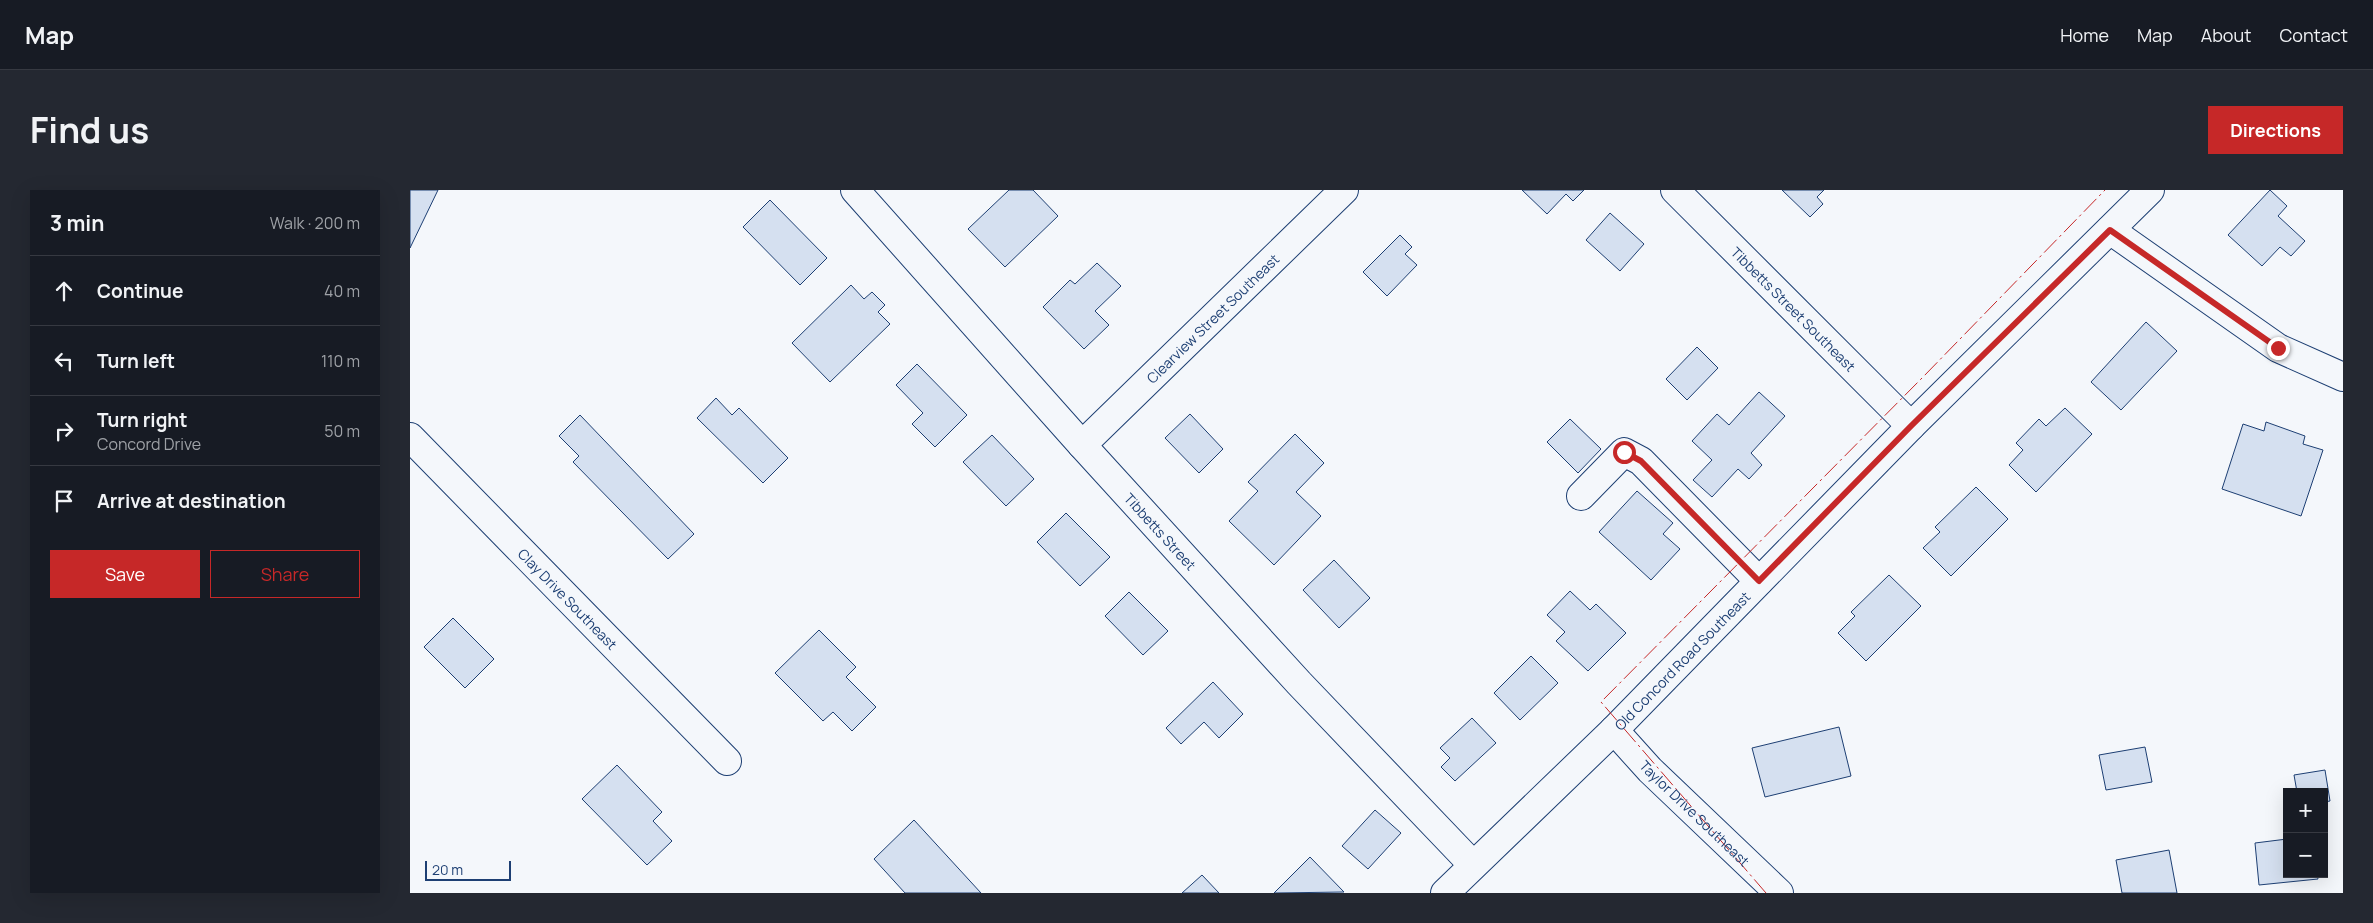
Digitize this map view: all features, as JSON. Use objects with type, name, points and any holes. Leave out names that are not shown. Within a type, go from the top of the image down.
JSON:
[{"type":"street","name":"Tibbetts Street","points":[[855,190],[1082,445],[1299,683],[1473,865]]},
{"type":"street","name":"Clearview Street Southeast","points":[[1082,445],[1344,190]]},
{"type":"street","name":"Tibbetts Street Southeast","points":[[1674,190],[1911,426]]},
{"type":"street","name":"Old Concord Road Southeast","points":[[1445,893],[1614,730],[1911,426],[2150,190]]},
{"type":"street","points":[[2110,230],[2278,348],[2343,378]]},
{"type":"street","name":"Clay Drive Southeast","points":[[410,437],[726,761]]},
{"type":"street","points":[[1581,496],[1624,452],[1641,461],[1759,581]]},
{"type":"street","name":"Taylor Drive Southeast","points":[[1614,730],[1650,770],[1779,893]]},
{"type":"building","points":[[410,190],[438,190],[410,248]]},
{"type":"building","points":[[1009,190],[1033,190],[1058,216],[1005,267],[968,229]]},
{"type":"building","points":[[1522,190],[1584,190],[1573,201],[1566,194],[1547,214]]},
{"type":"building","points":[[1782,190],[1824,190],[1817,197],[1823,204],[1810,217]]},
{"type":"building","points":[[2270,190],[2287,206],[2278,216],[2305,241],[2291,256],[2280,247],[2262,266],[2228,235]]},
{"type":"building","points":[[770,200],[827,258],[800,285],[743,227]]},
{"type":"building","points":[[1610,213],[1644,244],[1620,271],[1586,240]]},
{"type":"building","points":[[1400,235],[1412,247],[1405,254],[1417,265],[1387,296],[1363,272]]},
{"type":"building","points":[[1097,263],[1121,286],[1095,311],[1109,325],[1084,349],[1043,307],[1070,280],[1075,284]]},
{"type":"building","points":[[851,285],[864,299],[872,292],[885,305],[878,312],[890,324],[830,382],[792,343]]},
{"type":"building","points":[[2146,322],[2177,351],[2121,410],[2091,382]]},
{"type":"building","points":[[1697,347],[1718,368],[1687,400],[1666,379]]},
{"type":"building","points":[[917,364],[967,415],[935,447],[912,424],[923,413],[896,385]]},
{"type":"building","points":[[1759,392],[1785,416],[1751,453],[1762,465],[1749,479],[1738,469],[1712,497],[1693,480],[1712,460],[1692,441],[1717,414],[1729,425]]},
{"type":"building","points":[[716,398],[732,415],[739,408],[788,458],[763,483],[697,418]]},
{"type":"building","points":[[2065,408],[2092,434],[2036,492],[2009,465],[2023,450],[2016,443],[2039,419],[2046,426]]},
{"type":"building","points":[[1190,414],[1223,449],[1199,473],[1165,438]]},
{"type":"building","points":[[580,415],[694,534],[668,559],[573,462],[579,456],[559,436]]},
{"type":"building","points":[[1570,419],[1601,449],[1578,473],[1547,442]]},
{"type":"building","points":[[2266,422],[2305,436],[2303,444],[2323,450],[2301,516],[2222,489],[2243,424],[2264,431]]},
{"type":"building","points":[[1295,434],[1324,463],[1296,492],[1321,516],[1274,565],[1229,521],[1258,491],[1248,482]]},
{"type":"building","points":[[992,435],[1034,479],[1006,506],[963,462]]},
{"type":"building","points":[[1976,487],[2008,519],[1951,576],[1923,548],[1940,532],[1935,527]]},
{"type":"building","points":[[1637,491],[1673,523],[1663,534],[1680,549],[1651,580],[1599,532]]},
{"type":"building","points":[[1066,513],[1110,557],[1080,586],[1037,542]]},
{"type":"building","points":[[1334,560],[1370,598],[1339,628],[1303,590]]},
{"type":"building","points":[[1889,575],[1921,606],[1866,661],[1838,633],[1855,616],[1851,612]]},
{"type":"building","points":[[1570,591],[1590,610],[1596,604],[1626,633],[1588,671],[1556,641],[1565,632],[1547,615]]},
{"type":"building","points":[[1129,592],[1168,631],[1143,655],[1105,616]]},
{"type":"building","points":[[453,618],[494,659],[465,688],[424,647]]},
{"type":"building","points":[[819,630],[856,667],[846,677],[876,707],[852,731],[833,712],[823,721],[775,673]]},
{"type":"building","points":[[1531,656],[1558,683],[1520,720],[1494,693]]},
{"type":"building","points":[[1213,682],[1243,714],[1219,738],[1204,722],[1181,744],[1166,728]]},
{"type":"building","points":[[1472,718],[1496,743],[1455,781],[1441,767],[1450,758],[1440,748]]},
{"type":"building","points":[[1839,727],[1851,776],[1765,797],[1752,748]]},
{"type":"building","points":[[2145,747],[2152,782],[2106,790],[2099,755]]},
{"type":"building","points":[[617,765],[662,812],[653,821],[672,841],[647,865],[582,799]]},
{"type":"building","points":[[2325,770],[2328,788],[2296,788],[2294,775]]},
{"type":"building","points":[[1375,810],[1401,833],[1368,869],[1342,846]]},
{"type":"building","points":[[914,820],[981,893],[905,893],[874,859]]},
{"type":"building","points":[[2283,840],[2283,878],[2318,879],[2259,885],[2255,843]]},
{"type":"building","points":[[2169,850],[2177,893],[2122,893],[2116,860]]},
{"type":"building","points":[[1310,857],[1344,892],[1274,893]]},
{"type":"building","points":[[1202,875],[1219,893],[1182,893]]},
{"type":"power","points":[[1766,893],[1601,702],[2105,190]]},
{"type":"route","points":[[1624,452],[1641,461],[1759,581],[1911,426],[2110,230],[2278,348]]}]
